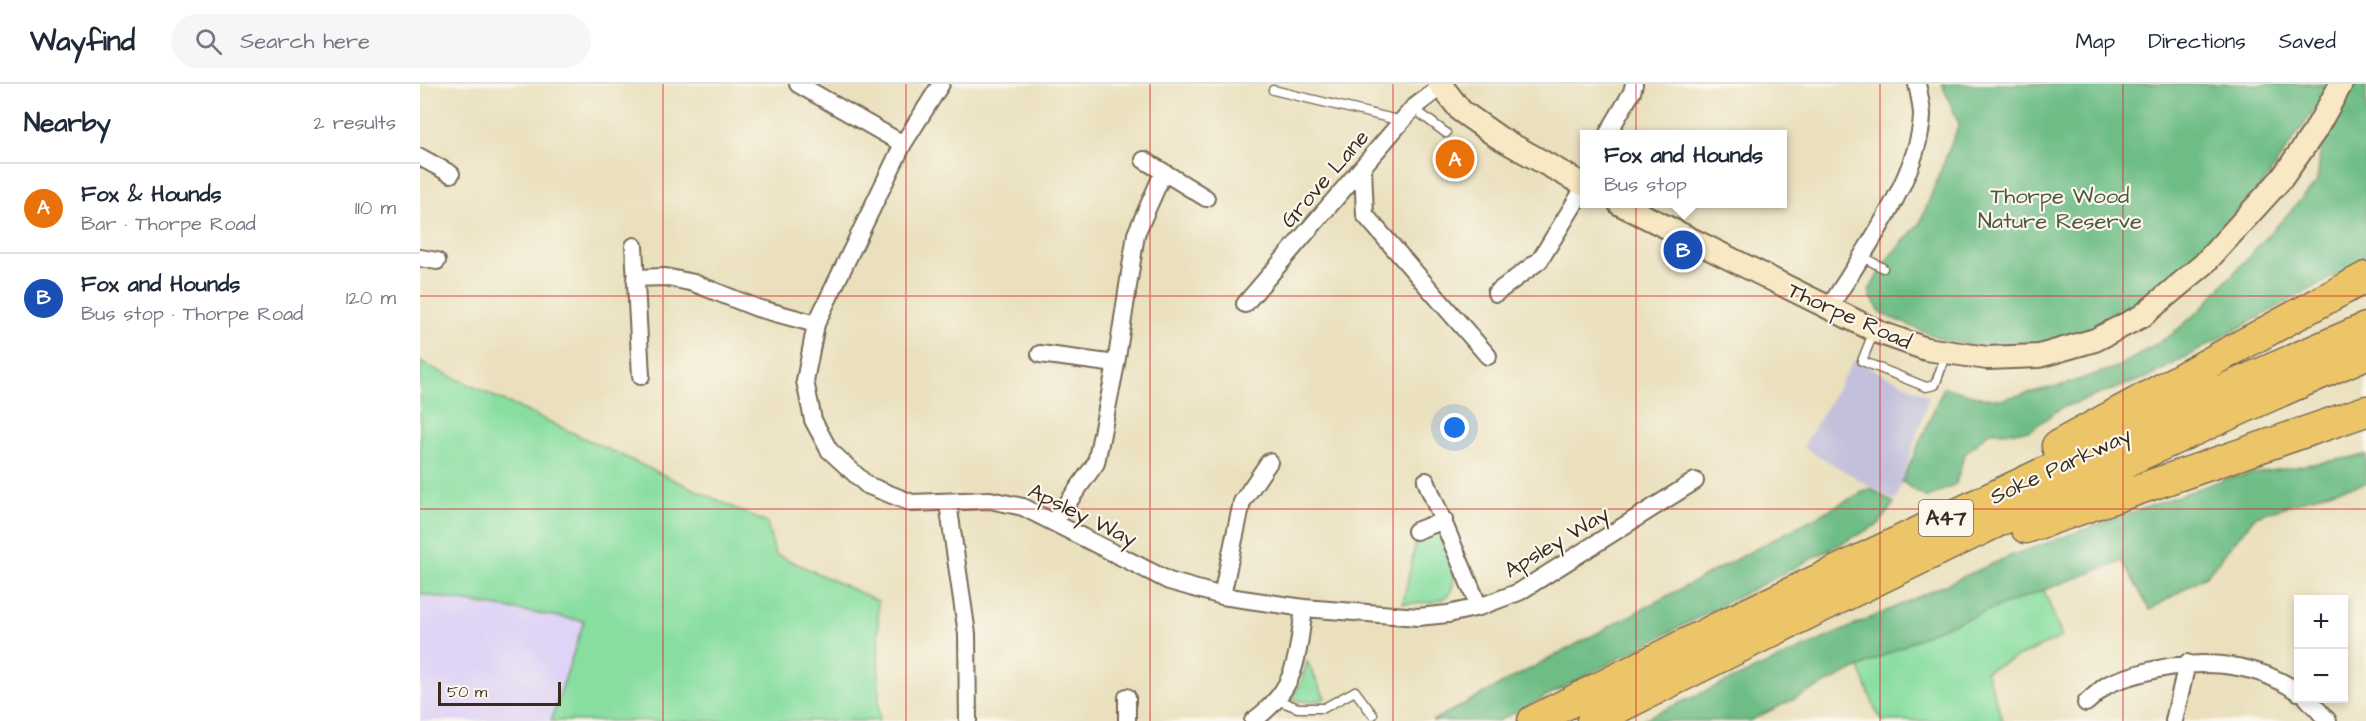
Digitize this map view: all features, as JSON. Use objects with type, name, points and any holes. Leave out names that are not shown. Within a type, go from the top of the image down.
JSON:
[{"type":"highway","name":"A47","points":[[2318,302],[2366,272]]},
{"type":"highway","name":"A47","points":[[1883,563],[2027,462],[2366,277]]},
{"type":"highway","name":"Soke Parkway","points":[[1592,721],[1789,622],[1883,563],[2167,414],[2366,328]]},
{"type":"highway","name":"Soke Parkway","points":[[1533,721],[1727,623],[1883,563],[2366,354]]},
{"type":"highway","name":"A47","points":[[1883,563],[2366,411]]},
{"type":"street","points":[[798,84],[903,144]]},
{"type":"street","name":"Apsley Way","points":[[941,84],[903,144],[816,324],[804,381],[813,420],[829,450],[867,485],[912,503],[990,501],[1023,507],[1169,581],[1222,596],[1304,608],[1418,617],[1448,614],[1479,607],[1519,592],[1695,481]]},
{"type":"street","points":[[1610,130],[1632,92],[1634,84]]},
{"type":"street","points":[[1829,308],[1900,189],[1916,153],[1922,115],[1917,84]]},
{"type":"street","name":"Thorpe Road","points":[[1628,208],[1875,331],[1926,349],[1987,358],[2039,356],[2096,340],[2142,316],[2204,264],[2282,178],[2315,132],[2341,84]]},
{"type":"street","points":[[1441,85],[1461,111],[1498,137],[1580,180]]},
{"type":"street","name":"Grove Lane","points":[[1245,304],[1408,115],[1441,85]]},
{"type":"street","points":[[420,157],[451,174]]},
{"type":"street","points":[[1144,160],[1206,198]]},
{"type":"street","points":[[1363,169],[1365,215],[1488,356]]},
{"type":"street","points":[[1054,522],[1095,463],[1116,364],[1136,234],[1163,173]]},
{"type":"street","points":[[1496,293],[1540,260],[1580,185]]},
{"type":"street","points":[[634,246],[641,376]]},
{"type":"street","points":[[635,278],[665,277],[694,283],[757,308],[816,324]]},
{"type":"street","points":[[1040,354],[1116,364]]},
{"type":"street","points":[[1222,596],[1242,502],[1269,462]]},
{"type":"street","points":[[1426,481],[1479,607]]},
{"type":"street","points":[[948,503],[967,634],[968,721]]},
{"type":"street","points":[[1416,531],[1444,520]]},
{"type":"street","points":[[1253,721],[1270,709],[1285,691],[1297,657],[1304,608]]},
{"type":"street","points":[[2086,703],[2107,686],[2162,667],[2187,663],[2238,667],[2272,678],[2294,690]]},
{"type":"street","points":[[2174,721],[2187,663]]},
{"type":"street","points":[[1127,697],[1127,721]]},
{"type":"street","points":[[2311,703],[2328,721]]},
{"type":"lane","points":[[1273,90],[1408,115],[1446,133]]},
{"type":"lane","points":[[1861,256],[1882,268]]},
{"type":"lane","points":[[1875,331],[1862,361],[1926,387],[1935,385],[1947,352]]},
{"type":"lane","points":[[1277,700],[1298,708],[1324,708],[1355,691],[1373,715]]},
{"type":"shaded area","points":[[1854,360],[1929,396],[1896,501],[1803,447]]},
{"type":"shaded area","points":[[420,594],[584,621],[551,721],[420,721]]},
{"type":"green space","name":"Thorpe Wood Nature Reserve","points":[[1942,84],[2332,84],[2262,185],[2203,249],[2124,315],[2095,331],[2058,344],[1984,348],[1946,341],[1882,314],[1871,298],[1869,290],[1889,257],[1920,223],[1959,124]]},
{"type":"green space","points":[[2354,84],[2366,84],[2366,259],[2151,376],[2061,408],[2029,431],[1989,432],[1964,455],[1956,484],[1927,498],[1902,482],[1944,387],[1983,398],[2002,399],[2066,384],[2120,366],[2171,335],[2200,310],[2317,182],[2322,138]]},
{"type":"green space","points":[[420,362],[767,523],[775,554],[878,601],[879,721],[551,721],[584,621],[420,594]]},
{"type":"green space","points":[[2366,455],[2366,484],[2338,489],[2256,516],[2207,575],[2150,610],[2122,561],[1936,630],[1749,721],[1639,721],[2010,556],[2228,478]]},
{"type":"green space","points":[[1870,488],[1894,503],[1879,524],[1498,721],[1432,721]]},
{"type":"green space","points":[[1426,531],[1441,536],[1450,550],[1454,566],[1451,590],[1448,595],[1438,600],[1426,603],[1403,603],[1417,536]]},
{"type":"green space","points":[[2042,585],[2062,637],[1986,671],[2003,721],[1883,721],[1876,711],[1855,657]]},
{"type":"green space","points":[[1307,661],[1325,698],[1317,701],[1292,699],[1301,683]]},
{"type":"place","name":"Fox & Hounds","points":[[1455,159]]},
{"type":"place","name":"Fox and Hounds","points":[[1683,250]]}]
